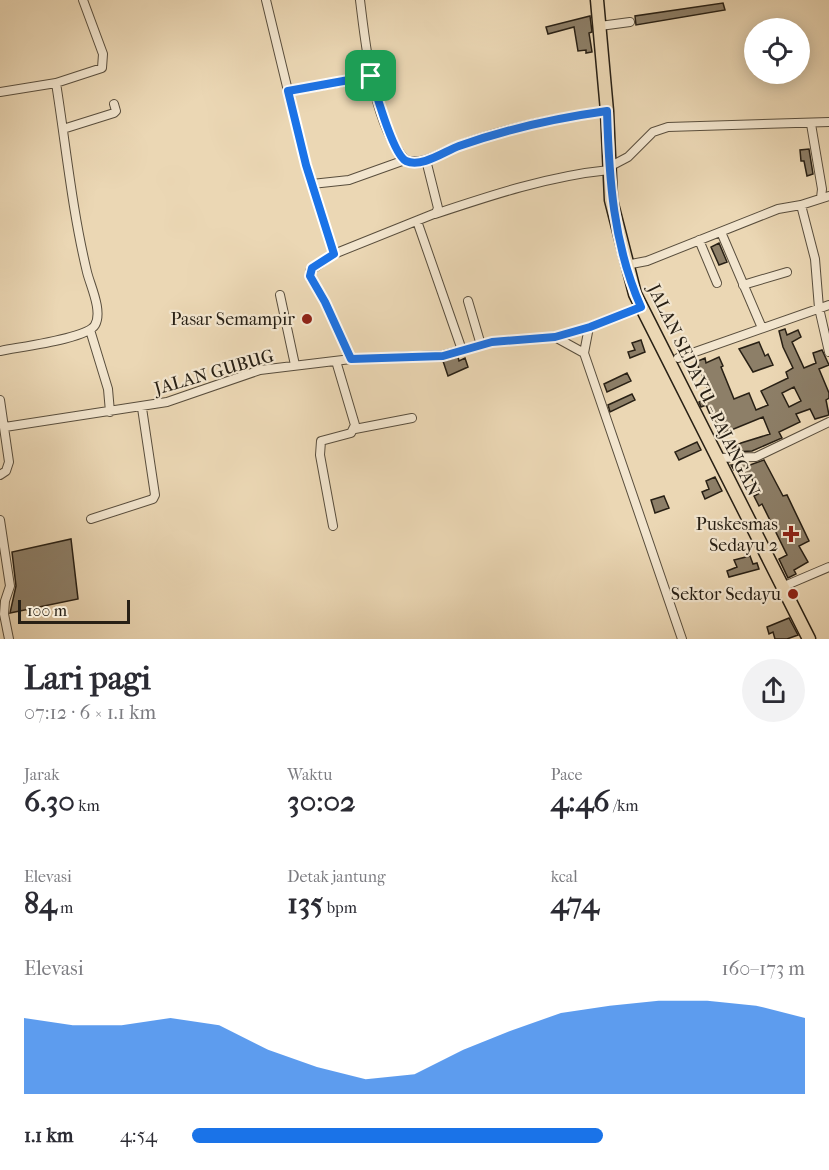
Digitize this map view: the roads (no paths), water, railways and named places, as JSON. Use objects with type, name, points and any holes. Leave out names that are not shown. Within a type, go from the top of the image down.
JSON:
[{"type":"main road","name":"JALAN SEDAYU - PAJANGAN","points":[[597,0],[614,219],[626,265],[641,307],[809,639]]},
{"type":"street","points":[[0,92],[56,83],[96,72],[104,65],[103,54],[83,0]]},
{"type":"street","points":[[266,0],[312,184],[334,254]]},
{"type":"street","points":[[360,0],[371,76],[390,134],[405,160]]},
{"type":"street","points":[[600,26],[630,22]]},
{"type":"street","points":[[288,91],[371,76]]},
{"type":"street","points":[[0,351],[90,330],[95,326],[98,313],[86,270],[70,186],[56,83]]},
{"type":"street","points":[[63,129],[114,113],[116,110],[114,104]]},
{"type":"street","points":[[312,184],[349,180],[405,160],[426,160],[456,147],[560,117],[607,111]]},
{"type":"street","points":[[351,359],[325,302],[310,276],[312,268],[334,254],[435,214],[545,180],[609,168],[628,157],[653,132],[668,127],[829,122]]},
{"type":"street","points":[[626,265],[646,261],[778,209],[801,205],[825,197],[811,124]]},
{"type":"street","points":[[426,160],[438,208],[435,214]]},
{"type":"street","points":[[801,205],[815,259],[819,308],[829,352]]},
{"type":"street","points":[[417,221],[462,350]]},
{"type":"street","points":[[721,232],[762,328]]},
{"type":"street","points":[[699,240],[717,283]]},
{"type":"street","points":[[743,285],[787,272]]},
{"type":"street","points":[[280,296],[295,365]]},
{"type":"street","points":[[468,301],[482,345]]},
{"type":"street","points":[[678,358],[829,305]]},
{"type":"street","name":"JALAN GUBUG","points":[[5,427],[142,408],[167,402],[260,370],[351,359],[407,359],[443,356],[503,340],[555,337],[590,327],[641,307]]},
{"type":"street","points":[[590,327],[584,353],[682,639]]},
{"type":"street","points":[[90,330],[108,389],[110,412]]},
{"type":"street","points":[[555,337],[584,353]]},
{"type":"street","points":[[336,361],[354,420],[354,429]]},
{"type":"street","points":[[0,400],[9,462],[6,471],[0,476]]},
{"type":"street","points":[[91,519],[153,499],[155,495],[142,408]]},
{"type":"street","points":[[333,526],[320,455],[321,441],[351,433],[354,429],[412,418]]},
{"type":"street","points":[[717,458],[756,457],[829,422]]},
{"type":"street","points":[[0,520],[10,586],[4,614],[9,639]]},
{"type":"street","points":[[782,587],[829,567]]},
{"type":"place","name":"Pasar Semampir","points":[[307,319]]},
{"type":"place","name":"Puskesmas Sedayu 2","points":[[791,534]]},
{"type":"place","name":"Sektor Sedayu","points":[[793,594]]}]
